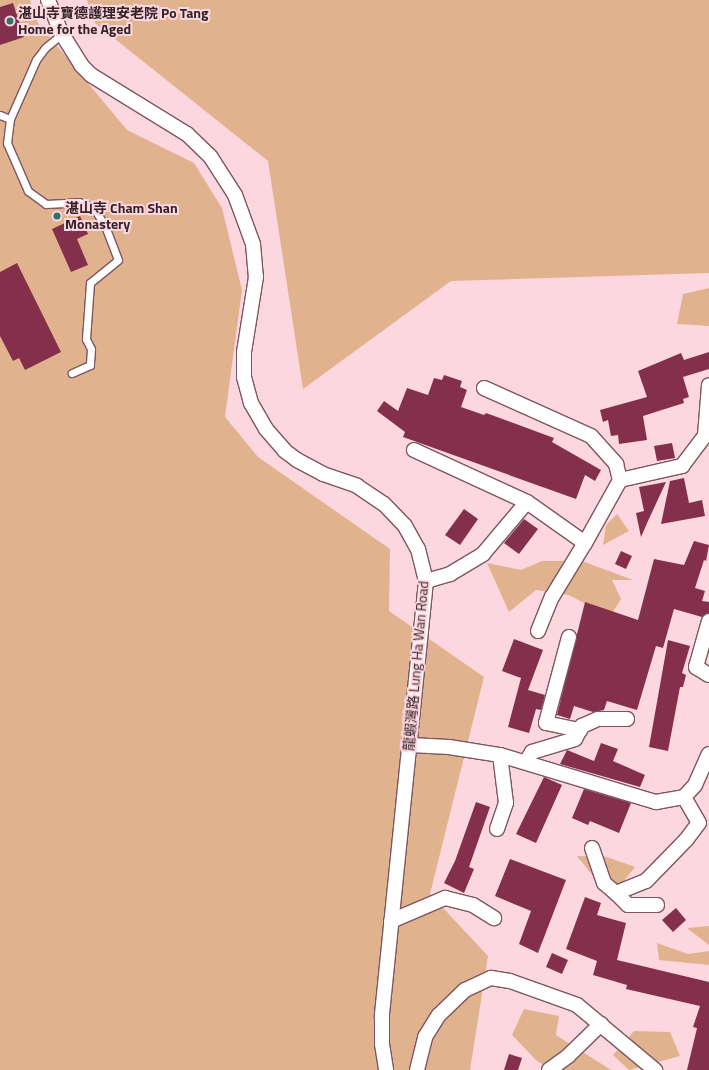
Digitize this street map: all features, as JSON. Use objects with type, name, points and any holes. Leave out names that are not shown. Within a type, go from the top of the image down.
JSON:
[{"type":"street","name":"龍蝦灣路 Lung Ha Wan Road","points":[[48,0],[62,34],[81,65],[91,75],[187,134],[220,169],[243,212],[253,244],[255,295],[244,364],[248,391],[258,416],[274,440],[297,460],[323,474],[357,486],[384,504],[405,526],[418,549],[426,582],[381,1026],[386,1070]]},
{"type":"street","points":[[620,480],[682,466],[707,434],[709,385]]},
{"type":"street","points":[[484,388],[591,436],[616,464],[620,480],[585,543],[552,597],[538,631]]},
{"type":"street","points":[[414,450],[527,502],[585,543]]},
{"type":"street","points":[[426,582],[450,574],[483,554],[527,502]]},
{"type":"street","points":[[709,621],[696,666],[709,675]]},
{"type":"street","points":[[569,637],[546,724],[580,730]]},
{"type":"street","points":[[526,762],[532,752],[575,739],[580,730],[598,719],[627,719]]},
{"type":"street","points":[[410,745],[449,747],[500,755],[656,802],[684,797],[695,785],[709,754]]},
{"type":"street","points":[[497,829],[506,803],[500,755]]},
{"type":"street","points":[[616,894],[646,881],[686,840],[699,823],[684,797]]},
{"type":"street","points":[[592,848],[604,883],[628,905],[657,905]]},
{"type":"street","points":[[391,921],[445,898],[473,905],[494,918]]},
{"type":"street","points":[[417,1070],[425,1037],[439,1015],[458,995],[486,979],[510,981],[570,1002],[601,1024],[655,1070]]},
{"type":"street","points":[[549,1070],[573,1052],[601,1024]]},
{"type":"lane","points":[[62,34],[39,54],[10,119],[6,143],[28,191],[46,204],[79,202],[94,208],[105,226],[118,260],[90,283],[86,338],[91,349],[90,365],[72,373]]},
{"type":"lane","points":[[0,115],[10,119]]},
{"type":"shaded area","points":[[0,0],[30,0],[38,23],[127,130],[194,163],[222,208],[242,290],[225,417],[258,457],[390,549],[389,611],[484,677],[430,894],[488,956],[470,1070],[0,1070]]},
{"type":"shaded area","points":[[87,0],[709,0],[709,273],[451,281],[303,389],[268,161],[95,23]]},
{"type":"shaded area","points":[[709,288],[709,326],[677,324],[683,294]]},
{"type":"shaded area","points":[[617,514],[629,531],[603,545],[606,525]]},
{"type":"shaded area","points":[[542,561],[582,561],[633,580],[612,580],[621,599],[610,617],[569,595],[536,590],[509,612],[487,563],[521,570]]},
{"type":"shaded area","points":[[577,856],[607,857],[635,867],[620,886],[593,876]]},
{"type":"shaded area","points":[[709,926],[709,945],[687,928]]},
{"type":"shaded area","points":[[657,943],[688,954],[709,951],[709,965],[659,960]]},
{"type":"shaded area","points":[[524,1009],[559,1016],[556,1035],[611,1070],[553,1070],[537,1061],[512,1035]]},
{"type":"shaded area","points":[[634,1031],[670,1032],[680,1056],[629,1070],[613,1055]]},
{"type":"building","name":"湛山寺寶德護理安老院 Po Tang Home for the Aged","points":[[13,3],[24,37],[0,45],[0,7]]},
{"type":"building","points":[[80,216],[88,234],[77,239],[88,265],[71,272],[52,229]]},
{"type":"building","points":[[17,263],[61,352],[25,370],[19,358],[13,361],[0,336],[0,272]]},
{"type":"building","points":[[709,352],[709,369],[683,377],[689,397],[683,399],[684,403],[643,416],[647,440],[619,444],[618,435],[611,436],[608,420],[603,422],[600,410],[647,397],[638,371],[681,353],[684,360]]},
{"type":"building","points":[[444,375],[462,381],[460,387],[467,390],[461,407],[484,415],[486,413],[554,438],[552,442],[601,470],[595,481],[585,475],[576,499],[403,437],[405,432],[377,411],[384,401],[398,411],[407,388],[428,395],[434,378],[442,380]]},
{"type":"building","points":[[672,443],[675,458],[657,461],[654,446]]},
{"type":"building","points":[[684,478],[689,503],[702,500],[705,516],[661,524],[670,481]]},
{"type":"building","points":[[666,482],[641,537],[636,513],[644,511],[639,487]]},
{"type":"building","points":[[464,509],[478,519],[460,545],[445,535]]},
{"type":"building","points":[[524,519],[538,529],[519,554],[504,543]]},
{"type":"building","points":[[694,541],[709,545],[706,561],[704,560],[695,588],[705,591],[702,601],[709,602],[709,613],[702,617],[674,609],[663,648],[656,646],[637,710],[607,701],[604,710],[593,712],[574,706],[570,719],[557,715],[585,602],[638,620],[654,559],[684,565]]},
{"type":"building","points":[[621,551],[632,556],[626,569],[615,564]]},
{"type":"building","points":[[514,639],[543,650],[528,690],[545,695],[541,710],[536,709],[529,733],[508,727],[521,678],[502,671]]},
{"type":"building","points":[[668,640],[690,646],[682,673],[686,675],[683,687],[680,687],[668,751],[649,747]]},
{"type":"building","points":[[601,743],[618,749],[613,761],[645,775],[640,787],[560,764],[567,750],[594,761]]},
{"type":"building","points":[[544,777],[562,785],[536,843],[516,834]]},
{"type":"building","points":[[584,789],[631,803],[619,833],[590,821],[588,825],[572,818]]},
{"type":"building","points":[[476,802],[490,807],[469,867],[474,869],[464,893],[444,883],[455,861]]},
{"type":"building","points":[[510,859],[566,880],[538,953],[519,944],[531,911],[495,896]]},
{"type":"building","points":[[585,897],[601,903],[597,915],[626,923],[617,960],[709,982],[709,1070],[687,1070],[697,1028],[693,1027],[700,1006],[626,989],[627,985],[593,975],[597,961],[566,949]]},
{"type":"building","points":[[676,908],[686,920],[673,932],[662,920]]},
{"type":"building","points":[[552,953],[568,960],[562,974],[546,967]]},
{"type":"building","points":[[509,1054],[522,1058],[518,1070],[504,1070]]},
{"type":"place","name":"湛山寺寶德護理安老院 Po Tang Home for the Aged","points":[[10,21]]},
{"type":"place","name":"湛山寺 Cham Shan Monastery","points":[[57,216]]}]
